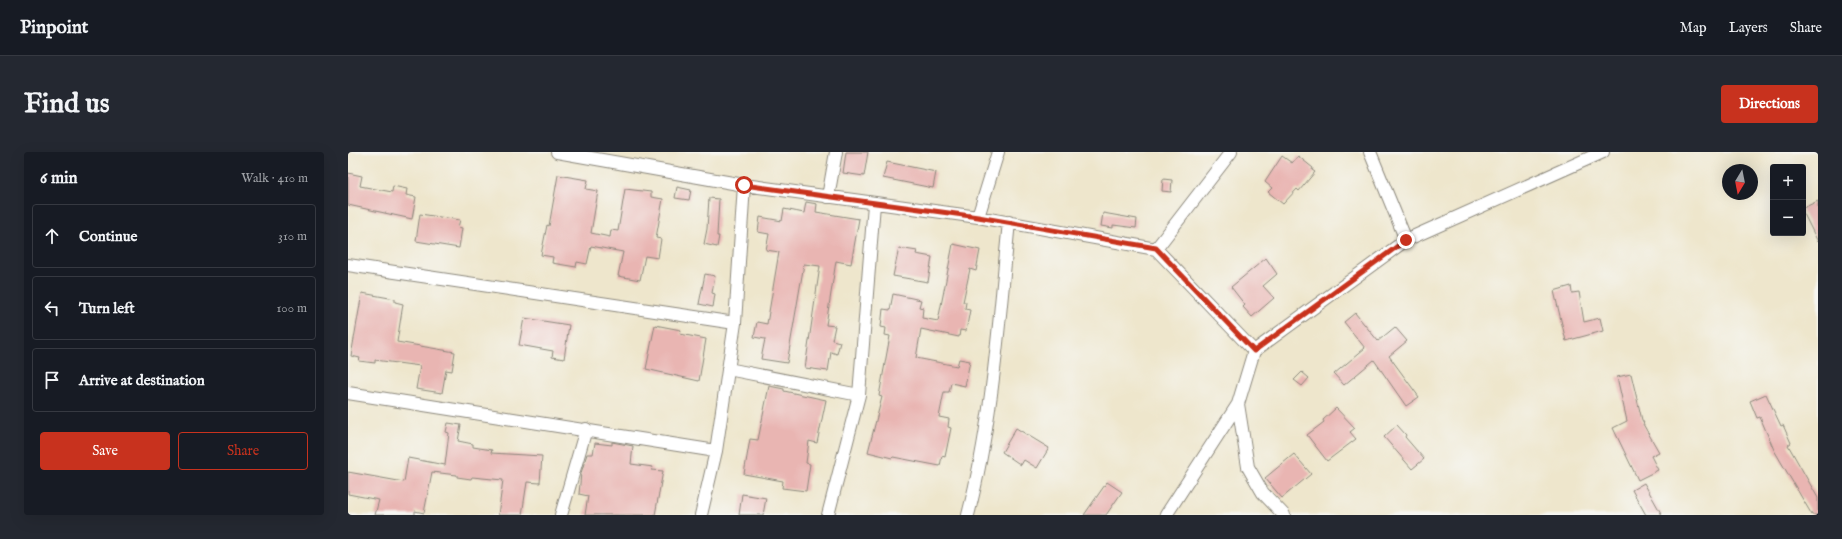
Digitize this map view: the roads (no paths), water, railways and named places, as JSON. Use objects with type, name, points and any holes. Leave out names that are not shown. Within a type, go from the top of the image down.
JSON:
[{"type":"street","points":[[557,152],[744,185],[874,204],[978,217],[1156,248],[1254,351]]},
{"type":"street","points":[[828,197],[836,152]]},
{"type":"street","points":[[978,217],[998,152]]},
{"type":"street","points":[[1156,248],[1231,152]]},
{"type":"street","points":[[1370,152],[1406,240]]},
{"type":"street","points":[[1166,515],[1238,404],[1254,351],[1406,240],[1603,152]]},
{"type":"street","points":[[701,515],[716,451],[735,323],[744,185]]},
{"type":"street","points":[[828,515],[859,395],[874,204]]},
{"type":"street","points":[[968,515],[975,489],[991,396],[1009,222]]},
{"type":"street","points":[[348,265],[735,323]]},
{"type":"street","points":[[728,369],[859,395]]},
{"type":"street","points":[[348,393],[586,429],[716,451]]},
{"type":"street","points":[[1238,404],[1248,467],[1263,493],[1284,515]]},
{"type":"street","points":[[561,515],[586,429]]}]
